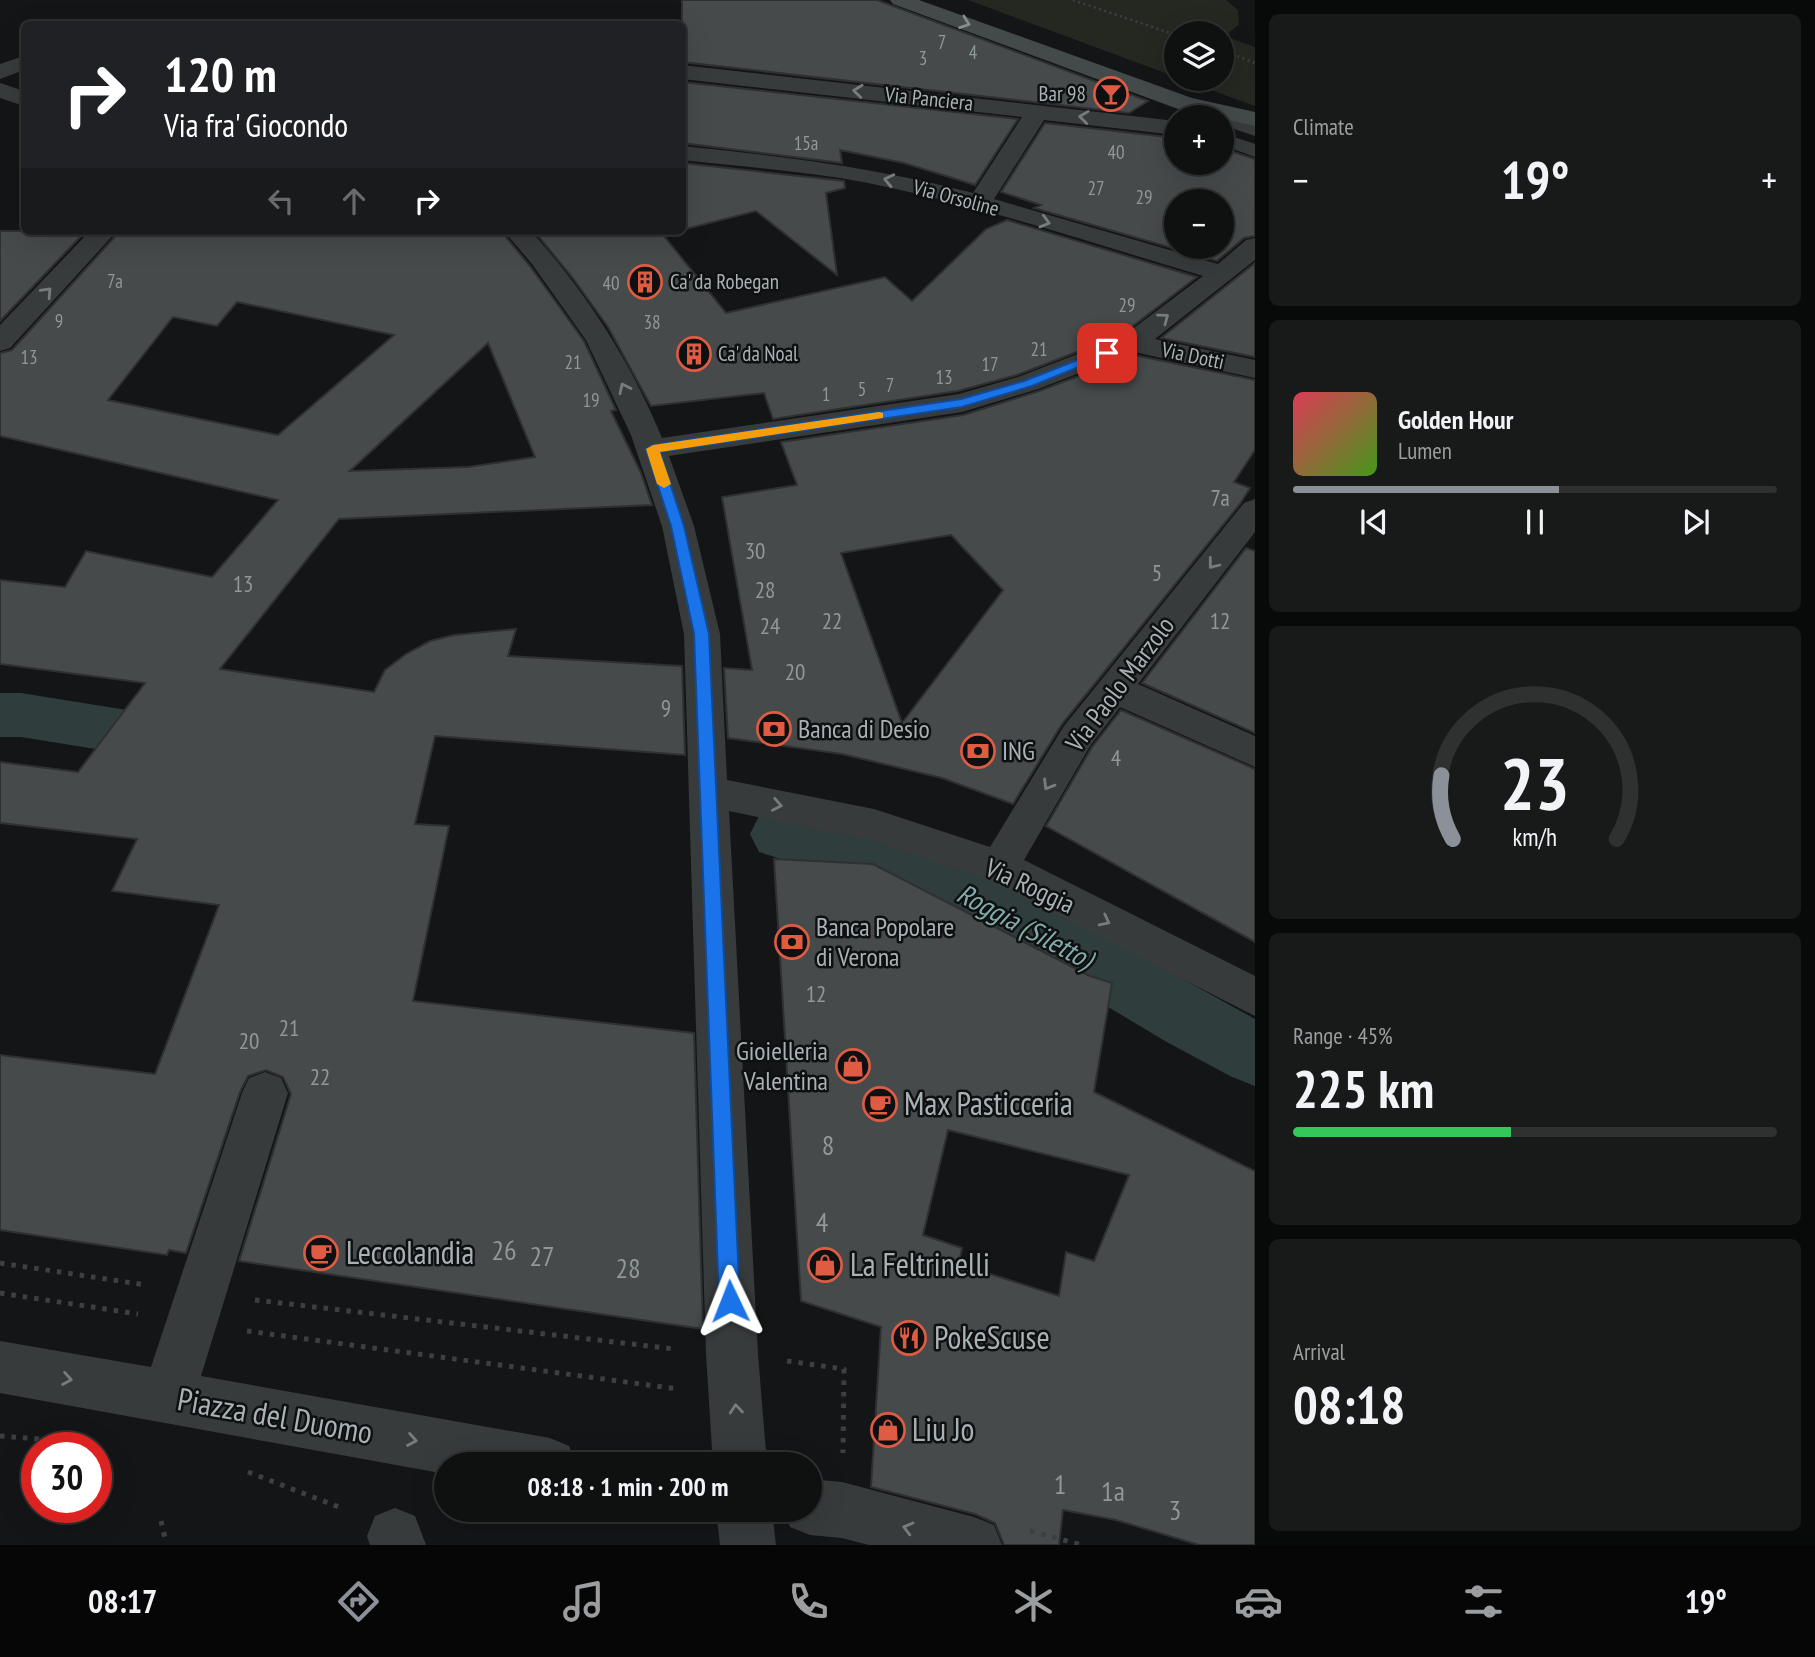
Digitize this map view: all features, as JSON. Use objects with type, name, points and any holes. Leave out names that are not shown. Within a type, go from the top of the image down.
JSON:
[{"type":"street","points":[[900,0],[1182,105]]},
{"type":"street","points":[[0,72],[21,64]]},
{"type":"street","name":"Via Panciera","points":[[686,72],[1164,127]]},
{"type":"street","points":[[0,90],[21,98]]},
{"type":"street","points":[[979,203],[1038,111]]},
{"type":"street","points":[[1234,116],[1255,119]]},
{"type":"street","points":[[1234,122],[1255,129]]},
{"type":"street","name":"Via Orsoline","points":[[686,153],[838,170],[979,203],[1223,274]]},
{"type":"street","points":[[0,342],[100,235]]},
{"type":"street","points":[[521,235],[541,258],[600,339],[653,449],[678,526],[702,634],[733,1375],[739,1452]]},
{"type":"street","points":[[653,449],[962,403],[1028,383],[1132,342],[1223,274],[1255,246]]},
{"type":"street","name":"Via Dotti","points":[[1132,342],[1255,369]]},
{"type":"street","name":"Via Paolo Marzolo","points":[[999,867],[1077,736],[1252,518]]},
{"type":"street","points":[[1114,689],[1255,752]]},
{"type":"street","name":"Via Roggia","points":[[710,792],[874,825],[999,867],[1255,997]]},
{"type":"street","points":[[168,1397],[265,1093]]},
{"type":"street","name":"Piazza del Duomo","points":[[0,1367],[477,1452]]},
{"type":"street","points":[[826,1509],[974,1545]]},
{"type":"street","points":[[745,1522],[748,1545]]},
{"type":"lane","points":[[1234,143],[1255,151]]},
{"type":"path","points":[[1073,0],[1164,31]]},
{"type":"path","points":[[1234,55],[1255,63]]},
{"type":"path","points":[[0,1263],[196,1308],[733,1375]]},
{"type":"path","points":[[0,1293],[196,1308],[733,1375],[845,1369],[826,1509]]},
{"type":"path","points":[[0,1436],[21,1438]]},
{"type":"path","points":[[238,1468],[340,1507],[396,1541]]},
{"type":"path","points":[[161,1521],[165,1538]]},
{"type":"shaded area","points":[[968,0],[1226,0],[1238,10],[1239,25],[1234,29],[1234,21],[1164,21],[1164,73]]},
{"type":"shaded area","points":[[1234,40],[1255,47],[1255,106],[1213,91],[1234,91]]},
{"type":"building","points":[[682,0],[877,0],[1148,101],[1129,113],[686,62],[686,21],[682,21]]},
{"type":"building","points":[[686,82],[1018,119],[975,185],[904,163],[840,150],[842,163],[686,144]]},
{"type":"building","points":[[1045,123],[1164,137],[1164,175],[1234,175],[1234,152],[1255,159],[1255,236],[1244,238],[1234,247],[1234,189],[1164,189],[1164,246],[1034,208],[1041,205],[1001,192]]},
{"type":"building","points":[[686,163],[844,181],[845,188],[826,193],[837,275],[756,211],[686,229]]},
{"type":"building","points":[[1007,220],[1197,277],[1121,335],[1017,375],[958,391],[773,419],[764,393],[651,406],[608,327],[537,235],[663,235],[726,313],[885,277],[912,301],[986,229]]},
{"type":"building","points":[[0,231],[21,231],[21,235],[82,235],[0,321]]},
{"type":"building","points":[[116,235],[504,235],[530,266],[584,341],[616,410],[611,411],[641,473],[652,505],[339,519],[220,669],[374,692],[385,670],[430,641],[454,635],[516,629],[508,656],[682,666],[685,755],[435,736],[415,824],[449,826],[413,1001],[694,1033],[703,1329],[239,1261],[291,1094],[283,1077],[266,1070],[248,1076],[240,1092],[186,1253],[169,1250],[167,1255],[0,1230],[0,1055],[155,1074],[219,905],[112,891],[137,839],[0,823],[0,762],[78,772],[145,683],[0,664],[0,580],[65,587],[86,551],[212,577],[278,500],[0,436],[0,353],[12,350]],"holes":[[[237,302],[394,335],[278,435],[108,400],[173,317],[217,326]],[[488,343],[535,457],[468,467],[350,471]]]},
{"type":"building","points":[[1255,263],[1255,357],[1161,338]]},
{"type":"building","points":[[1134,355],[1255,380],[1255,450],[1234,482],[1250,488],[1240,504],[1062,724],[1013,804],[942,778],[842,754],[728,738],[724,668],[752,670],[722,497],[797,485],[781,442],[963,415],[1039,391]],"holes":[[[951,535],[1003,590],[902,723],[841,553]]]},
{"type":"building","points":[[1246,548],[1255,551],[1255,733],[1142,683]]},
{"type":"building","points":[[1121,710],[1255,769],[1255,942],[1046,826],[1092,747]]},
{"type":"building","points":[[774,859],[873,864],[1090,976],[1112,983],[1094,1092],[1255,1171],[1255,1545],[1199,1545],[1116,1520],[1063,1510],[1059,1545],[1004,1545],[995,1523],[975,1514],[871,1487],[881,1327],[801,1301]],"holes":[[[948,1130],[1129,1175],[1094,1261],[1066,1252],[1059,1296],[959,1264],[962,1248],[923,1235]]]},
{"type":"waterway","points":[[0,715],[21,715],[189,742]]},
{"type":"waterway","name":"Roggia (Siletto)","points":[[781,834],[876,849],[1006,913],[1255,1054]]},
{"type":"slow traffic","points":[[664,484],[653,449],[879,415]]},
{"type":"place","name":"Bar 98","points":[[1111,94]]},
{"type":"place","name":"Ca' da Robegan","points":[[645,282]]},
{"type":"place","name":"Ca' da Noal","points":[[694,354]]},
{"type":"place","name":"Banca di Desio","points":[[774,729]]},
{"type":"place","name":"ING","points":[[978,751]]},
{"type":"place","name":"Banca Popolare di Verona","points":[[792,942]]},
{"type":"place","name":"Gioielleria Valentina","points":[[853,1066]]},
{"type":"place","name":"Max Pasticceria","points":[[880,1104]]},
{"type":"place","name":"Leccolandia","points":[[321,1253]]},
{"type":"place","name":"La Feltrinelli","points":[[825,1265]]},
{"type":"place","name":"PokeScuse","points":[[909,1338]]},
{"type":"place","name":"Liu Jo","points":[[888,1430]]},
{"type":"route","points":[[730,1301],[702,634],[678,526],[653,449],[962,403],[1028,383],[1107,353]]}]
